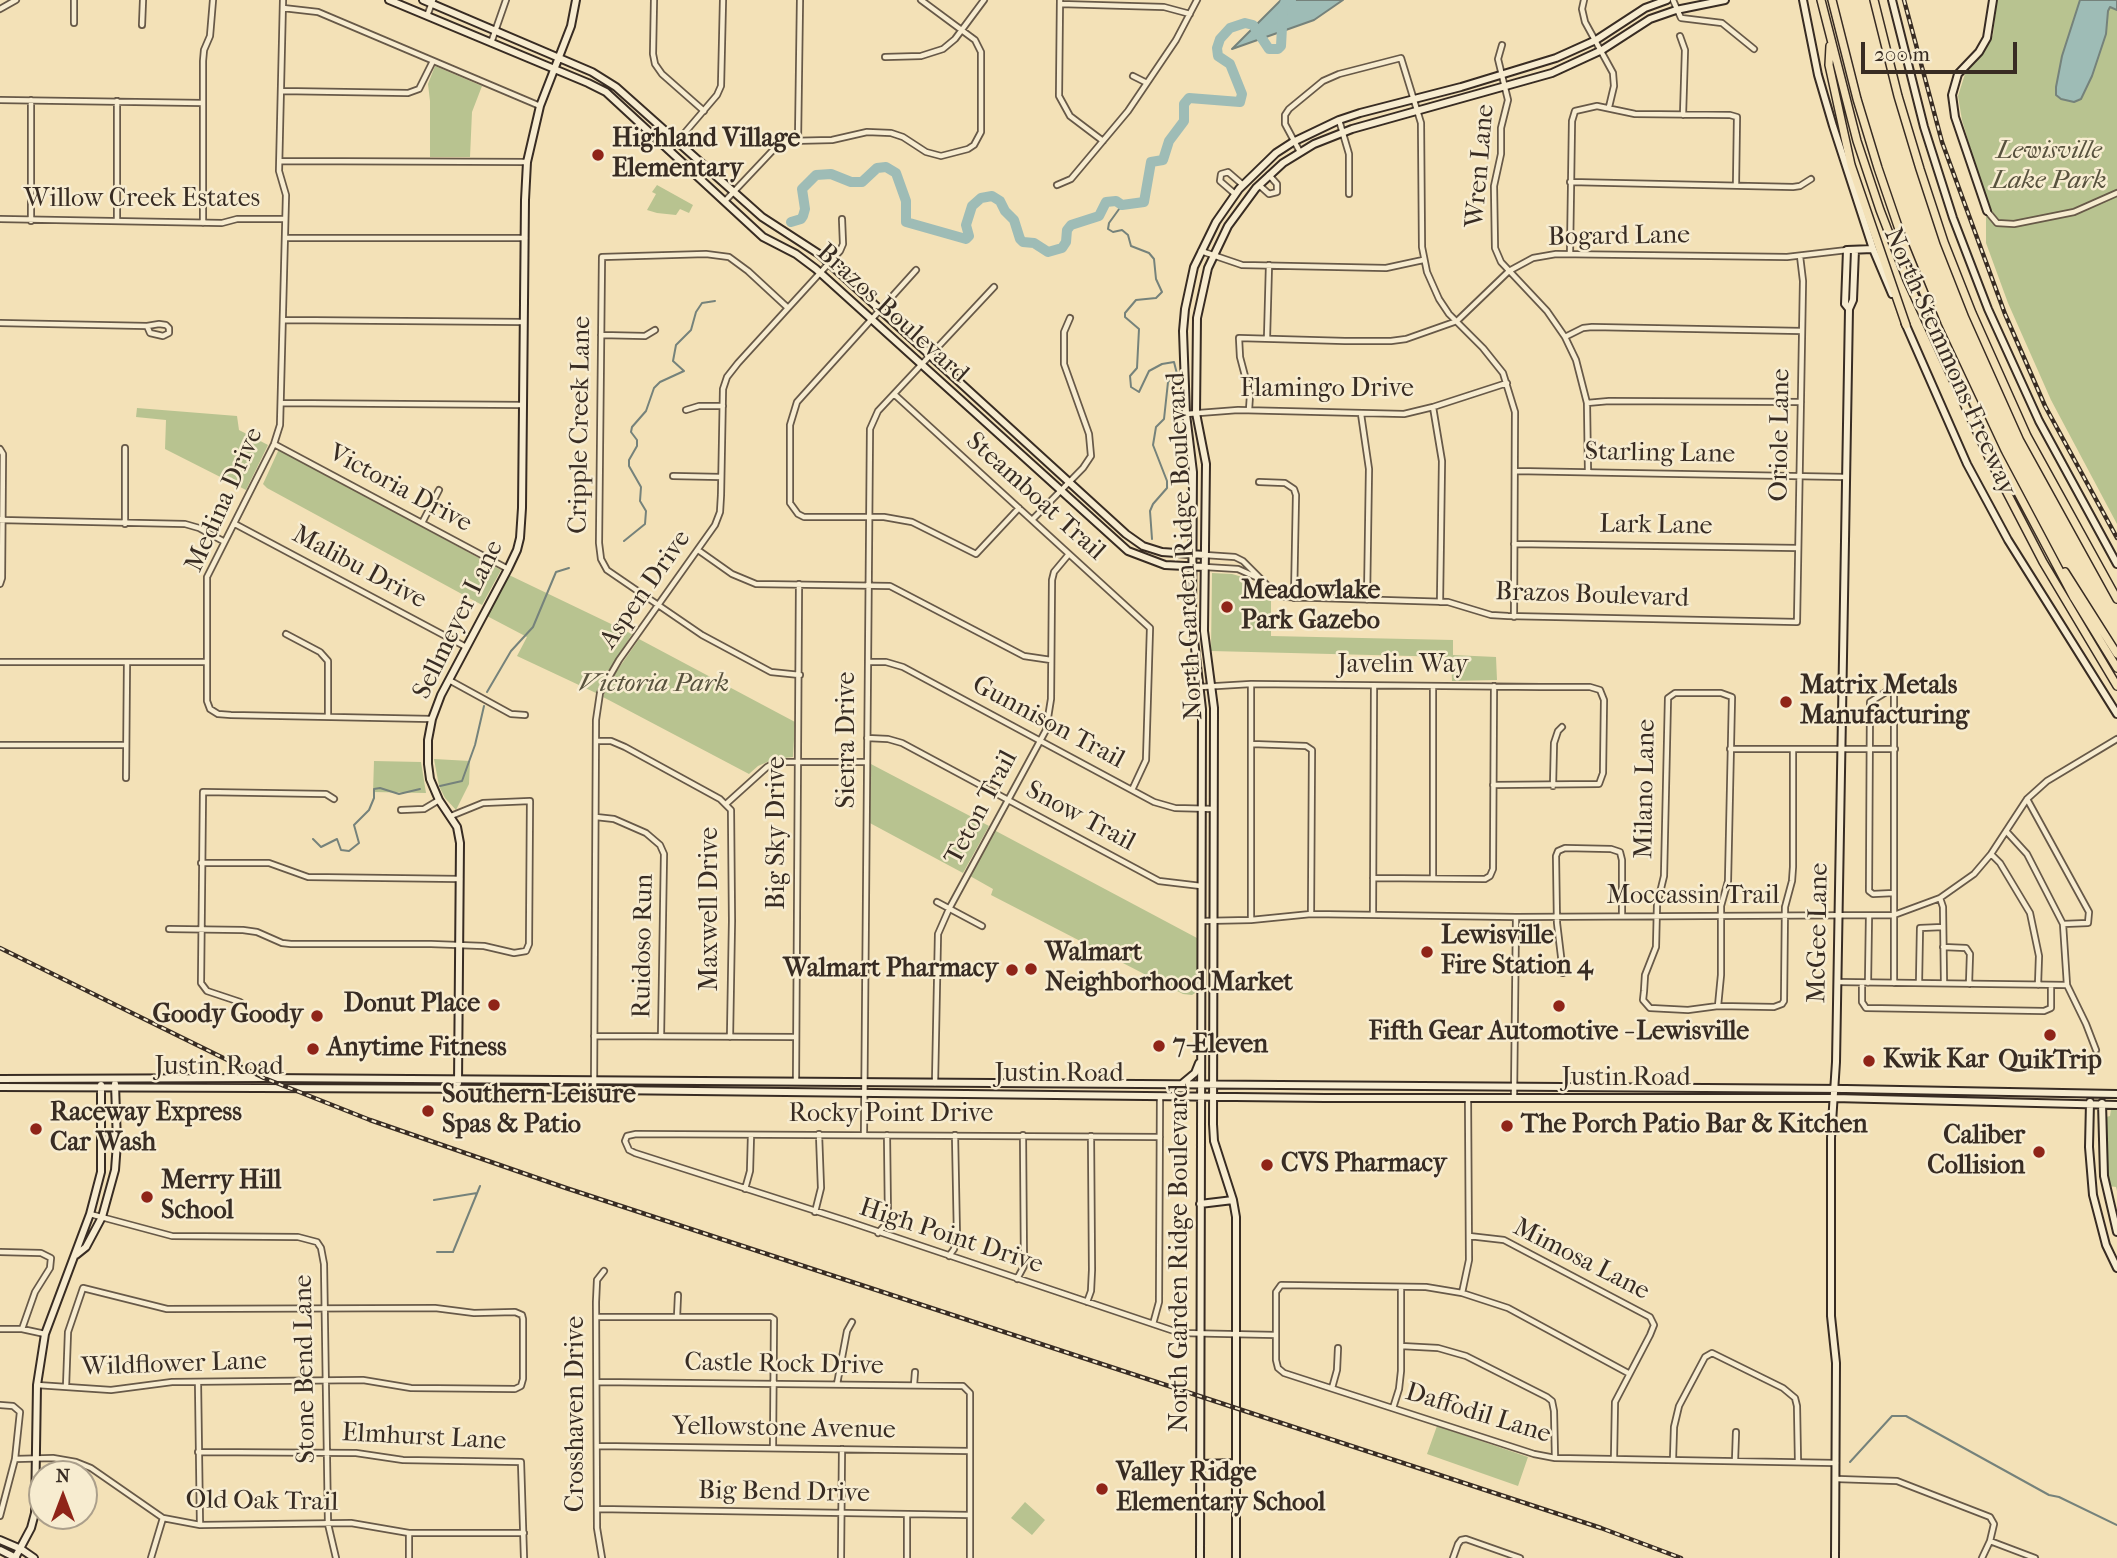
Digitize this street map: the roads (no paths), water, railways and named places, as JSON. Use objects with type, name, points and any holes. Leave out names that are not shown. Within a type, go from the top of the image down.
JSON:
[{"type":"highway","name":"North Stemmons Freeway","points":[[1821,0],[1857,141],[1880,210],[1929,332],[1990,460],[2043,562],[2117,686]]},
{"type":"highway","points":[[1832,0],[1873,152],[1904,244],[1937,325],[2046,547],[2117,668]]},
{"type":"highway","name":"North Stemmons Freeway","points":[[1874,0],[1898,96],[1924,181],[1972,313],[2026,436],[2117,597]]},
{"type":"highway","points":[[1830,38],[1829,65],[1851,165],[1906,325]]},
{"type":"highway","points":[[2046,547],[2056,558],[2117,654]]},
{"type":"main road","name":"Brazos Boulevard","points":[[389,0],[606,92],[763,237],[796,254],[820,272],[1128,551],[1165,565],[1205,567]]},
{"type":"main road","name":"Brazos Boulevard","points":[[423,0],[592,72],[616,87],[733,192],[776,227],[810,247],[881,309],[1126,534],[1143,546],[1161,552],[1205,555]]},
{"type":"main road","name":"Sellmeyer Lane","points":[[458,1088],[460,844],[457,827],[439,800],[430,779],[428,764],[432,719],[449,680],[517,551],[522,530],[527,162],[540,106],[571,26],[576,0]]},
{"type":"main road","name":"North Garden Ridge Boulevard","points":[[1200,1558],[1202,709],[1192,622],[1193,472],[1186,414],[1185,309],[1190,284],[1201,251],[1235,194],[1276,153],[1293,142],[1339,120],[1556,58],[1596,40],[1646,8],[1667,0]]},
{"type":"main road","name":"North Garden Ridge Boulevard","points":[[1236,1558],[1236,1217],[1214,1140],[1212,1096],[1214,708],[1204,642],[1206,464],[1196,413],[1196,318],[1199,299],[1213,255],[1238,212],[1259,185],[1300,152],[1343,132],[1552,73],[1602,50],[1650,19],[1676,10],[1725,0]]},
{"type":"main road","name":"North Stemmons Freeway","points":[[1803,0],[1822,88],[1854,197],[1873,249],[1967,464],[2008,540],[2117,714]]},
{"type":"main road","points":[[1892,0],[1924,127],[1953,218],[1988,309],[2039,421],[2117,564]]},
{"type":"main road","points":[[1987,211],[1955,117],[1952,95],[1958,74],[1979,52],[1987,38],[1993,0]]},
{"type":"main road","points":[[696,174],[704,166]]},
{"type":"main road","points":[[1851,250],[1873,249]]},
{"type":"main road","name":"McGee Lane","points":[[1835,1558],[1836,1363],[1831,1298],[1830,1138],[1835,1089],[1838,982],[1849,309],[1853,300],[1851,250]]},
{"type":"main road","points":[[971,411],[980,400]]},
{"type":"main road","points":[[1202,974],[1213,971]]},
{"type":"main road","points":[[1181,1084],[1195,1073],[1201,1054]]},
{"type":"main road","points":[[0,1550],[16,1558],[31,1528],[35,1513],[38,1363],[58,1296],[90,1213],[102,1156],[101,1078]]},
{"type":"main road","points":[[75,1256],[86,1247],[102,1217],[116,1156],[115,1078]]},
{"type":"main road","name":"Justin Road","points":[[0,1079],[796,1081],[1835,1089],[2117,1094]]},
{"type":"main road","points":[[516,1089],[519,1085],[552,1080]]},
{"type":"main road","points":[[1016,1083],[1017,1094]]},
{"type":"main road","name":"Justin Road","points":[[0,1087],[458,1088],[1326,1098],[1834,1098],[2117,1105]]},
{"type":"main road","points":[[1325,1087],[1326,1098]]},
{"type":"main road","points":[[1423,1087],[1423,1098]]},
{"type":"main road","points":[[1684,1088],[1684,1099]]},
{"type":"main road","points":[[2090,1094],[2089,1147],[2094,1195],[2106,1245],[2117,1268]]},
{"type":"main road","points":[[2102,1094],[2101,1146],[2106,1190],[2117,1232]]},
{"type":"main road","points":[[102,1156],[116,1156]]},
{"type":"main road","points":[[2094,1195],[2106,1190]]},
{"type":"main road","points":[[1200,1204],[1233,1200]]},
{"type":"main road","points":[[1200,1464],[1236,1463]]},
{"type":"main road","points":[[0,1540],[34,1558]]},
{"type":"street","points":[[0,9],[16,0]]},
{"type":"street","points":[[74,0],[74,23]]},
{"type":"street","points":[[142,25],[143,0]]},
{"type":"street","points":[[203,223],[203,61],[210,36],[213,0]]},
{"type":"street","name":"Medina Drive","points":[[283,0],[279,171],[286,195],[279,425],[274,444],[207,577],[207,701],[210,709],[218,714],[432,719]]},
{"type":"street","points":[[491,43],[506,0]]},
{"type":"street","points":[[654,0],[655,64],[662,74],[704,111]]},
{"type":"street","points":[[670,150],[717,95],[721,86],[723,0]]},
{"type":"street","points":[[798,141],[800,0]]},
{"type":"street","points":[[724,202],[775,148],[784,142],[832,140],[882,132],[898,135],[926,152],[937,155],[950,155],[971,147],[981,132],[981,52],[978,45],[962,30],[921,0]]},
{"type":"street","points":[[885,57],[936,52],[949,44],[962,30],[984,0]]},
{"type":"street","points":[[1057,185],[1071,179],[1128,111],[1197,0]]},
{"type":"street","points":[[1584,0],[1582,9],[1585,22],[1602,50],[1614,80],[1609,107]]},
{"type":"street","points":[[1673,0],[1676,10],[1684,19],[1722,23],[1754,49]]},
{"type":"street","points":[[427,16],[432,2]]},
{"type":"street","points":[[1103,141],[1070,116],[1059,96],[1060,2],[1164,7],[1190,14]]},
{"type":"street","points":[[283,8],[318,12],[540,106]]},
{"type":"street","points":[[1680,36],[1685,50],[1684,115]]},
{"type":"street","name":"Wren Lane","points":[[1502,45],[1498,59],[1508,100],[1501,128],[1500,162],[1494,186],[1494,237],[1497,256],[1547,311],[1565,337],[1576,360],[1587,403],[1588,472]]},
{"type":"street","points":[[1300,152],[1285,124],[1285,115],[1289,109],[1318,84],[1339,74],[1401,58],[1418,110],[1422,137],[1423,260],[1439,299],[1495,361],[1507,383],[1515,412],[1514,617]]},
{"type":"street","points":[[281,91],[408,93],[419,89],[433,61]]},
{"type":"street","points":[[1133,76],[1147,83]]},
{"type":"street","points":[[0,100],[203,103]]},
{"type":"street","points":[[31,100],[31,220]]},
{"type":"street","points":[[117,101],[117,221]]},
{"type":"street","points":[[1570,254],[1572,121],[1575,111],[1597,106],[1634,114],[1737,117],[1736,185]]},
{"type":"street","points":[[1339,120],[1349,154],[1349,194]]},
{"type":"street","points":[[280,161],[527,162]]},
{"type":"street","points":[[1235,194],[1220,181],[1221,174],[1228,172],[1242,185]]},
{"type":"street","points":[[1259,185],[1269,194],[1277,192],[1277,184],[1269,176]]},
{"type":"street","points":[[1570,183],[1793,187],[1811,179]]},
{"type":"street","points":[[1987,211],[1997,223],[2014,224],[2074,212],[2117,193]]},
{"type":"street","name":"Willow Creek Estates","points":[[0,219],[203,223],[222,223],[237,219],[285,219]]},
{"type":"street","name":"Aspen Drive","points":[[594,1090],[597,704],[610,673],[715,525],[720,512],[723,388],[727,377],[843,244],[842,219]]},
{"type":"street","points":[[285,238],[525,239]]},
{"type":"street","name":"Bogard Lane","points":[[1249,410],[1250,395],[1240,357],[1239,338],[1398,341],[1457,321],[1509,271],[1532,258],[1570,254],[1800,256],[1824,251],[1851,250]]},
{"type":"street","points":[[1201,251],[1242,265],[1386,268],[1423,260]]},
{"type":"street","name":"Cripple Creek Lane","points":[[788,308],[729,257],[706,254],[602,257],[599,552],[607,570],[702,635],[771,672],[800,675]]},
{"type":"street","name":"Oriole Lane","points":[[1797,614],[1803,274],[1800,256]]},
{"type":"street","points":[[1267,338],[1269,265]]},
{"type":"street","points":[[916,270],[802,395],[791,415],[790,503],[798,514],[804,517],[868,517],[912,522],[976,554],[1019,508]]},
{"type":"street","name":"Sierra Drive","points":[[864,1134],[870,429],[878,411],[994,287]]},
{"type":"street","points":[[1032,520],[1088,461],[1091,452],[1089,434],[1063,364],[1064,332],[1070,318]]},
{"type":"street","points":[[284,320],[523,322]]},
{"type":"street","points":[[0,323],[166,325],[169,332],[158,336],[150,332],[147,326]]},
{"type":"street","points":[[1565,337],[1592,327],[1802,331]]},
{"type":"street","points":[[601,335],[645,336],[654,330]]},
{"type":"street","name":"Flamingo Drive","points":[[1186,414],[1249,410],[1404,414],[1507,383]]},
{"type":"street","name":"Steamboat Trail","points":[[894,394],[1150,628],[1146,760],[1132,790]]},
{"type":"street","points":[[1587,403],[1801,402]]},
{"type":"street","points":[[281,403],[523,405]]},
{"type":"street","points":[[686,410],[723,405]]},
{"type":"street","points":[[1433,407],[1442,461],[1440,601]]},
{"type":"street","points":[[1361,414],[1369,469],[1367,600]]},
{"type":"street","name":"Victoria Drive","points":[[274,444],[508,569]]},
{"type":"street","points":[[125,448],[125,524]]},
{"type":"street","points":[[0,449],[4,454],[0,584]]},
{"type":"street","name":"Starling Lane","points":[[1515,471],[1847,477]]},
{"type":"street","points":[[673,476],[721,477]]},
{"type":"street","points":[[1259,482],[1285,483],[1294,489],[1296,495],[1294,598]]},
{"type":"street","points":[[422,523],[439,490]]},
{"type":"street","points":[[1,520],[185,524],[223,541]]},
{"type":"street","name":"Malibu Drive","points":[[235,524],[466,647]]},
{"type":"street","name":"Lark Lane","points":[[1514,544],[1798,548]]},
{"type":"street","points":[[698,550],[744,581],[756,584],[867,584],[898,589],[1024,656],[1051,660]]},
{"type":"street","name":"Teton Trail","points":[[935,1083],[936,944],[940,925],[1046,730],[1050,714],[1052,580],[1069,554]]},
{"type":"street","name":"Brazos Boulevard","points":[[1205,555],[1235,556],[1277,594],[1294,598],[1440,601],[1491,615],[1514,617],[1797,622],[1797,614]]},
{"type":"street","name":"Brazos Boulevard","points":[[1205,567],[1238,569],[1260,579]]},
{"type":"street","name":"Big Sky Drive","points":[[796,1081],[799,584]]},
{"type":"street","points":[[286,634],[320,652],[328,661],[328,717]]},
{"type":"street","points":[[0,662],[207,662]]},
{"type":"street","points":[[126,778],[127,662]]},
{"type":"street","name":"Gunnison Trail","points":[[867,662],[886,662],[903,667],[1154,802],[1169,807],[1214,809]]},
{"type":"street","points":[[449,680],[511,714],[525,716]]},
{"type":"street","points":[[1251,684],[1251,920]]},
{"type":"street","name":"Javelin Way","points":[[1200,687],[1251,684],[1590,687],[1600,690],[1604,694],[1603,773],[1599,784],[1553,786]]},
{"type":"street","points":[[1373,914],[1374,686]]},
{"type":"street","points":[[1373,878],[1485,879],[1490,876],[1493,869],[1494,686]]},
{"type":"street","points":[[1433,687],[1433,878]]},
{"type":"street","points":[[1894,893],[1873,894],[1869,891],[1870,702],[1894,687],[1895,749],[1894,983]]},
{"type":"street","name":"Milano Lane","points":[[1718,1006],[1660,1010],[1646,1006],[1643,1000],[1645,980],[1656,947],[1658,898],[1664,876],[1667,714],[1670,695],[1721,694],[1732,697],[1730,749]]},
{"type":"street","points":[[1493,785],[1553,786],[1554,743],[1558,730],[1562,727]]},
{"type":"street","name":"Snow Trail","points":[[867,738],[902,743],[1159,881],[1202,886]]},
{"type":"street","name":"Moccassin Trail","points":[[1202,921],[1251,920],[1311,914],[1516,917],[1894,915],[1940,898],[1974,874],[1991,855],[2026,799],[2047,781],[2117,739]]},
{"type":"street","name":"Maxwell Drive","points":[[596,741],[619,744],[692,783],[731,810],[730,1037]]},
{"type":"street","points":[[1251,744],[1306,746],[1311,750],[1311,914]]},
{"type":"street","points":[[0,745],[126,745]]},
{"type":"street","points":[[1793,749],[1793,867],[1785,916],[1785,995],[1782,1004],[1774,1007],[1718,1006],[1721,975],[1720,916],[1728,881],[1730,749],[1793,749],[1895,749]]},
{"type":"street","points":[[726,804],[776,762],[867,762]]},
{"type":"street","points":[[240,1002],[204,989],[201,983],[203,792],[326,794],[334,799]]},
{"type":"street","points":[[2026,799],[2089,912],[2088,923],[2063,925]]},
{"type":"street","points":[[401,810],[424,809],[439,800]]},
{"type":"street","points":[[169,929],[257,932],[291,944],[460,945],[484,946],[514,953],[526,951],[529,944],[530,801],[483,803],[451,816]]},
{"type":"street","name":"Ruidoso Run","points":[[596,817],[614,819],[646,833],[660,845],[664,854],[661,1036]]},
{"type":"street","points":[[2006,831],[2027,854],[2063,925],[2067,985],[2096,1050]]},
{"type":"street","points":[[1563,973],[1557,917],[1558,850],[1611,849],[1620,852],[1622,916]]},
{"type":"street","points":[[1991,855],[2000,863],[2030,913],[2039,956],[2038,985]]},
{"type":"street","points":[[201,863],[270,863],[308,877],[461,878]]},
{"type":"street","points":[[1940,898],[1943,907],[1944,984]]},
{"type":"street","points":[[937,902],[982,926]]},
{"type":"street","points":[[1869,916],[1862,1002],[1866,1008],[2045,1011],[2051,1008],[2051,985]]},
{"type":"street","points":[[1514,1097],[1516,917]]},
{"type":"street","points":[[1919,983],[1920,928],[1943,928]]},
{"type":"street","points":[[1943,947],[1966,948],[1970,954],[1969,984]]},
{"type":"street","points":[[1838,982],[2067,985]]},
{"type":"street","points":[[594,1036],[796,1037]]},
{"type":"street","points":[[1153,1325],[1159,1302],[1160,1095]]},
{"type":"street","points":[[1462,1293],[1468,1268],[1469,1236],[1468,1098]]},
{"type":"street","name":"Rocky Point Drive","points":[[625,1141],[627,1136],[636,1134],[1160,1137]]},
{"type":"street","points":[[745,1189],[750,1171],[751,1134]]},
{"type":"street","points":[[815,1212],[821,1188],[819,1134]]},
{"type":"street","points":[[878,1233],[888,1217],[887,1135]]},
{"type":"street","points":[[949,1256],[957,1237],[955,1135]]},
{"type":"street","points":[[1017,1279],[1024,1266],[1023,1135]]},
{"type":"street","points":[[1087,1302],[1092,1270],[1090,1136]]},
{"type":"street","name":"High Point Drive","points":[[625,1141],[629,1150],[635,1153],[1153,1325],[1180,1333],[1276,1335]]},
{"type":"street","name":"Stone Bend Lane","points":[[90,1213],[172,1236],[299,1237],[312,1239],[321,1248],[326,1309],[328,1524],[336,1558]]},
{"type":"street","name":"Mimosa Lane","points":[[1469,1236],[1504,1240],[1650,1317],[1654,1325],[1650,1335],[1615,1402],[1614,1458]]},
{"type":"street","points":[[0,1252],[41,1253],[51,1258],[50,1268],[35,1292],[22,1329]]},
{"type":"street","name":"Crosshaven Drive","points":[[602,1558],[597,1528],[596,1317],[597,1280],[604,1271]]},
{"type":"street","name":"Daffodil Lane","points":[[1401,1287],[1281,1285],[1278,1288],[1276,1335],[1276,1360],[1280,1370],[1534,1454],[1555,1458],[1837,1463]]},
{"type":"street","points":[[1393,1408],[1399,1389],[1401,1287],[1426,1287],[1462,1293],[1508,1308],[1629,1373]]},
{"type":"street","points":[[66,1387],[68,1332],[83,1288],[167,1309],[326,1309]]},
{"type":"street","points":[[677,1317],[678,1295]]},
{"type":"street","name":"Wildflower Lane","points":[[37,1385],[111,1390],[172,1382],[363,1380],[411,1388],[521,1387],[522,1315],[515,1312],[474,1313],[435,1308],[326,1309]]},
{"type":"street","points":[[596,1317],[774,1319],[773,1448]]},
{"type":"street","points":[[837,1384],[847,1331],[852,1322]]},
{"type":"street","points":[[0,1329],[22,1329],[45,1334]]},
{"type":"street","points":[[1401,1346],[1438,1348],[1460,1354],[1547,1397],[1552,1401],[1554,1411],[1555,1458]]},
{"type":"street","points":[[1332,1388],[1337,1370],[1338,1348]]},
{"type":"street","points":[[1673,1459],[1674,1427],[1679,1406],[1705,1357],[1712,1353],[1783,1388],[1795,1398],[1798,1462]]},
{"type":"street","points":[[914,1385],[915,1372]]},
{"type":"street","points":[[198,1382],[200,1525]]},
{"type":"street","name":"Castle Rock Drive","points":[[597,1382],[963,1386],[969,1390],[970,1451]]},
{"type":"street","points":[[0,1405],[17,1408],[20,1412],[15,1459],[0,1516]]},
{"type":"street","points":[[1735,1461],[1736,1432]]},
{"type":"street","name":"Yellowstone Avenue","points":[[597,1446],[970,1451]]},
{"type":"street","points":[[841,1558],[842,1449]]},
{"type":"street","points":[[970,1451],[970,1558]]},
{"type":"street","name":"Elmhurst Lane","points":[[198,1452],[326,1452],[425,1461],[521,1462],[524,1533]]},
{"type":"street","name":"Old Oak Trail","points":[[15,1459],[62,1459],[91,1468],[163,1518],[200,1525],[366,1524],[409,1533],[524,1533]]},
{"type":"street","points":[[1837,1479],[1897,1480],[1990,1517],[1994,1524],[1982,1558]]},
{"type":"street","name":"Big Bend Drive","points":[[597,1509],[970,1515]]},
{"type":"street","points":[[907,1558],[908,1514]]},
{"type":"street","points":[[151,1558],[163,1518]]},
{"type":"street","points":[[409,1533],[409,1558]]},
{"type":"street","points":[[524,1533],[524,1558]]},
{"type":"street","points":[[1453,1558],[1458,1544],[1466,1539],[1520,1558]]},
{"type":"street","points":[[1990,1541],[2035,1558]]},
{"type":"water","points":[[1281,0],[1343,0],[1314,20],[1232,49]]},
{"type":"water","points":[[2080,0],[2117,0],[2117,10],[2110,7],[2108,11],[2106,34],[2092,76],[2081,99],[2074,102],[2056,95],[2056,87],[2062,56]]},
{"type":"waterway","points":[[791,222],[803,216],[805,209],[802,189],[816,175],[831,174],[851,182],[862,182],[877,168],[886,167],[896,173],[906,201],[906,222],[966,239],[969,236],[966,225],[972,206],[981,198],[992,196],[1000,201],[1014,220],[1023,242],[1034,243],[1048,252],[1062,248],[1071,225],[1099,216],[1106,202],[1116,201],[1122,205],[1144,202],[1151,162],[1163,160],[1169,141],[1184,121],[1184,104],[1189,98],[1240,102],[1242,94],[1230,64],[1218,56],[1220,39],[1230,28],[1245,23],[1253,25],[1269,49],[1278,49],[1281,46],[1283,8],[1285,3],[1291,0]]},
{"type":"waterway","points":[[1122,205],[1109,223],[1108,229],[1113,232],[1122,230],[1128,235],[1131,246],[1149,253],[1154,259],[1156,279],[1162,292],[1156,298],[1136,300],[1125,313],[1125,317],[1139,329],[1137,368],[1130,376],[1131,387],[1139,392],[1149,371],[1162,364],[1174,362],[1177,374],[1168,382],[1164,419],[1156,427],[1153,445],[1167,481],[1167,488],[1150,511],[1152,539]]},
{"type":"waterway","points":[[624,541],[645,524],[646,511],[640,501],[641,487],[629,466],[629,460],[637,446],[637,440],[631,432],[632,427],[646,411],[654,388],[660,382],[684,371],[673,361],[676,345],[691,330],[696,312],[702,303],[715,301]]},
{"type":"waterway","points":[[487,692],[511,651],[533,627],[556,572],[569,568]]},
{"type":"waterway","points":[[440,786],[462,781],[475,745],[484,706]]},
{"type":"waterway","points":[[313,839],[321,847],[337,839],[341,850],[349,851],[359,843],[354,825],[369,810],[374,789],[380,788],[399,794],[420,789]]},
{"type":"waterway","points":[[437,1252],[453,1252],[480,1186]]},
{"type":"waterway","points":[[434,1200],[477,1193]]},
{"type":"waterway","points":[[1850,1462],[1892,1416],[1906,1416],[2049,1495],[2059,1497],[2117,1525]]},
{"type":"railway","points":[[1904,0],[1942,142],[2005,314],[2045,406],[2117,538]]},
{"type":"railway","points":[[0,948],[264,1078],[370,1120],[566,1188],[1601,1528],[1681,1558]]},
{"type":"place","name":"Highland Village Elementary","points":[[598,155]]},
{"type":"place","name":"Meadowlake Park Gazebo","points":[[1227,607]]},
{"type":"place","name":"Matrix Metals Manufacturing","points":[[1786,702]]},
{"type":"place","name":"Lewisville Fire Station 4","points":[[1427,952]]},
{"type":"place","name":"Walmart Neighborhood Market","points":[[1031,969]]},
{"type":"place","name":"Walmart Pharmacy","points":[[1012,970]]},
{"type":"place","name":"Donut Place","points":[[494,1005]]},
{"type":"place","name":"Fifth Gear Automotive - Lewisville","points":[[1559,1006]]},
{"type":"place","name":"Goody Goody","points":[[317,1016]]},
{"type":"place","name":"QuikTrip","points":[[2050,1035]]},
{"type":"place","name":"7-Eleven","points":[[1159,1046]]},
{"type":"place","name":"Anytime Fitness","points":[[313,1049]]},
{"type":"place","name":"Kwik Kar","points":[[1869,1061]]},
{"type":"place","name":"Southern Leisure Spas & Patio","points":[[428,1111]]},
{"type":"place","name":"The Porch Patio Bar & Kitchen","points":[[1507,1126]]},
{"type":"place","name":"Raceway Express Car Wash","points":[[36,1129]]},
{"type":"place","name":"Caliber Collision","points":[[2039,1152]]},
{"type":"place","name":"CVS Pharmacy","points":[[1267,1165]]},
{"type":"place","name":"Merry Hill School","points":[[147,1197]]},
{"type":"place","name":"Valley Ridge Elementary School","points":[[1102,1489]]},
{"type":"park label","name":"Lewisville Lake Park","points":[[2049,167]]},
{"type":"park label","name":"Victoria Park","points":[[654,685]]}]
